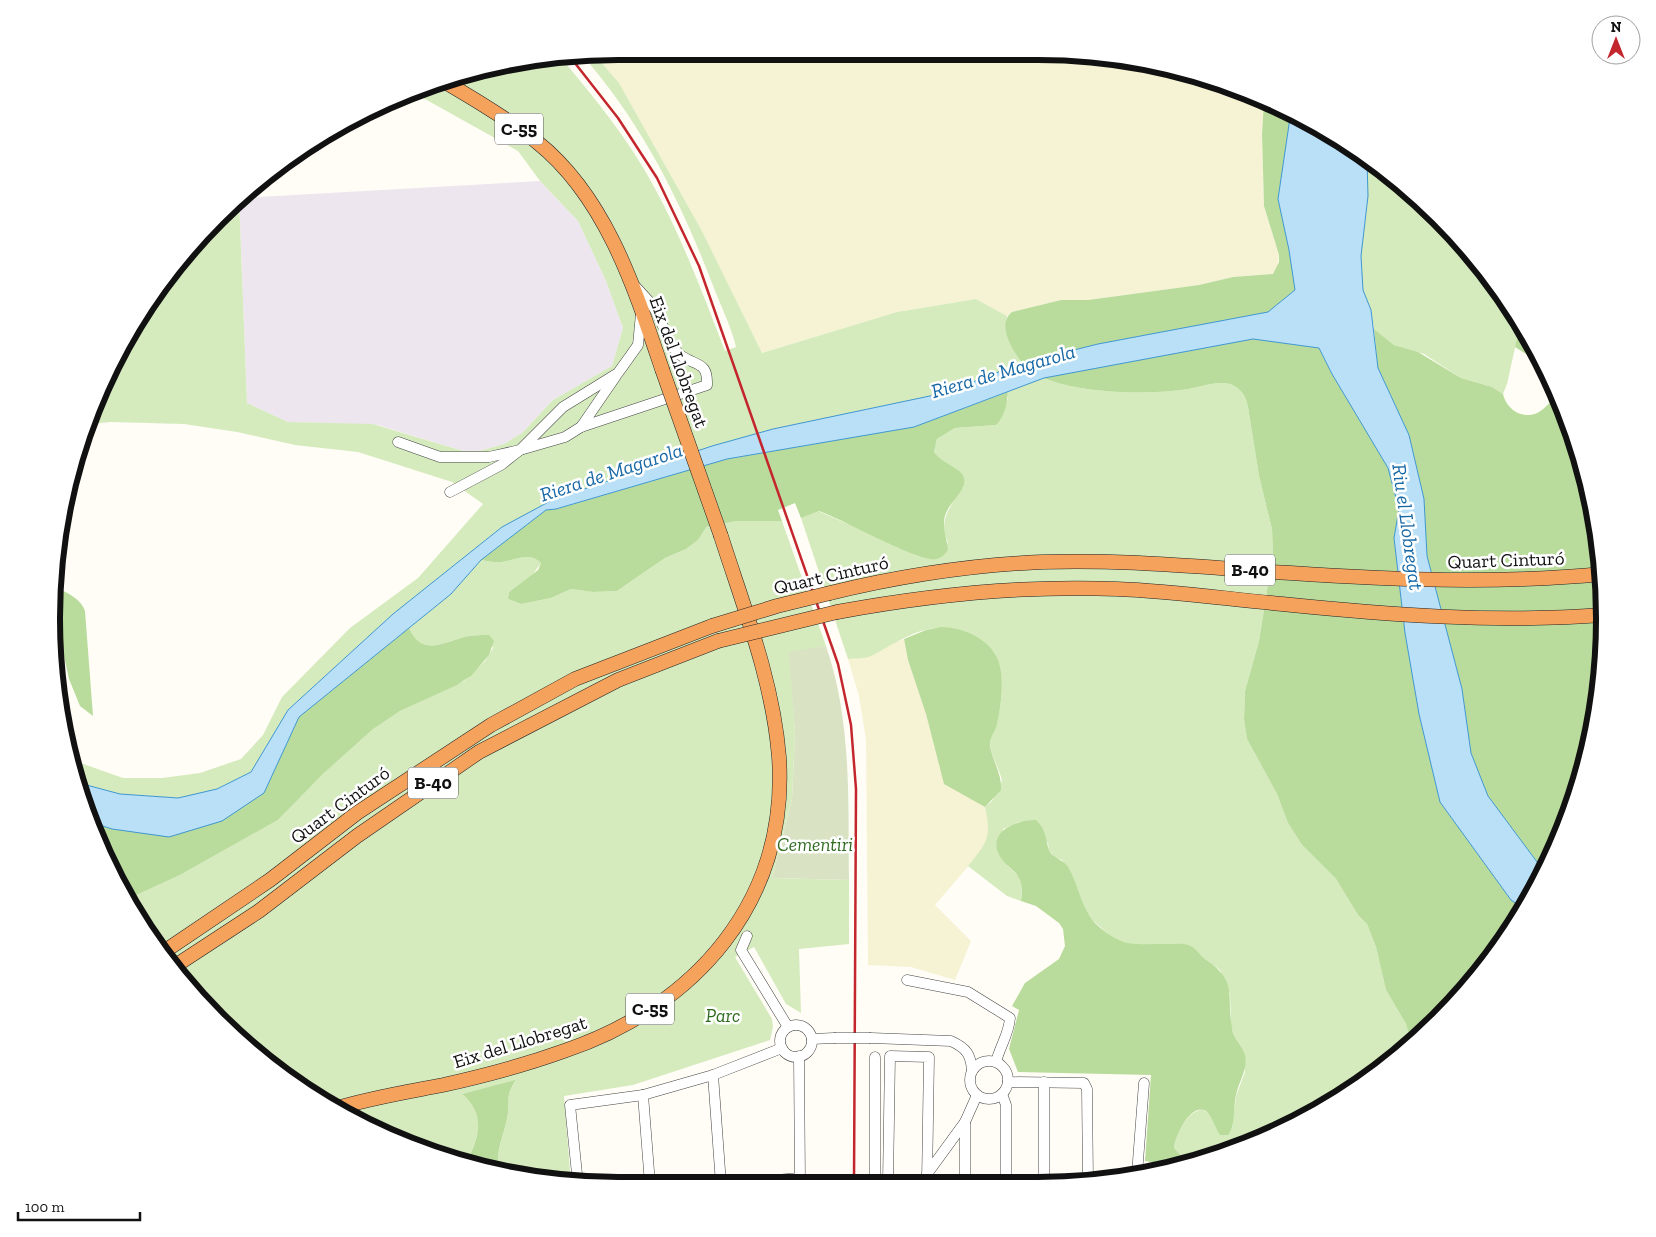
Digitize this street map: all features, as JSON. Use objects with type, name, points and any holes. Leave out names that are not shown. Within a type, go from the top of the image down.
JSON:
[{"type":"highway","name":"Eix del Llobregat","points":[[347,1106],[483,1076],[566,1050],[612,1031],[660,1004],[705,967],[727,940],[744,913],[761,878],[775,825],[778,756],[763,666],[721,536],[628,276],[595,208],[558,162],[530,137],[452,86]]},
{"type":"highway","name":"Quart Cinturó","points":[[168,949],[270,880],[357,813],[491,725],[575,680],[712,626],[777,606],[899,578],[1007,564],[1072,562],[1184,565],[1427,581],[1514,580],[1594,575]]},
{"type":"highway","name":"Quart Cinturó","points":[[179,963],[259,911],[357,836],[479,752],[618,680],[718,641],[837,612],[906,599],[1046,588],[1118,589],[1437,617],[1515,618],[1596,615]]},
{"type":"highway","name":"Eix del Llobregat","points":[[339,1102],[514,1059],[573,1041],[625,1016],[685,975],[724,932],[743,902],[760,860],[772,785],[773,722]]},
{"type":"street","points":[[398,442],[440,457],[488,458],[556,441],[581,428],[707,385],[707,373],[703,366],[679,354],[656,312],[628,276]]},
{"type":"street","points":[[581,428],[638,346],[642,311]]},
{"type":"street","points":[[638,346],[654,346],[656,312]]},
{"type":"street","points":[[450,492],[501,464],[520,450],[563,407],[618,373]]},
{"type":"street","points":[[747,936],[741,950],[788,1027]]},
{"type":"street","points":[[907,980],[968,992],[1010,1018],[1009,1030],[1000,1046],[996,1062]]},
{"type":"street","points":[[793,1025],[805,1027],[812,1038],[808,1051],[800,1056],[787,1054],[782,1048],[781,1037],[788,1027],[793,1025]]},
{"type":"street","points":[[812,1038],[951,1041],[962,1046],[971,1057],[972,1071],[970,1083],[977,1095],[990,1099],[1002,1094],[1008,1082],[1005,1070],[996,1062],[980,1063],[972,1071]]},
{"type":"street","points":[[577,1175],[570,1105],[643,1095],[713,1075],[782,1048]]},
{"type":"street","points":[[799,1177],[800,1056]]},
{"type":"street","points":[[888,1177],[890,1056],[929,1057],[926,1177]]},
{"type":"street","points":[[875,1057],[875,1177]]},
{"type":"street","points":[[713,1075],[720,1177]]},
{"type":"street","points":[[1008,1082],[1084,1082],[1087,1088],[1088,1174]]},
{"type":"street","points":[[1044,1082],[1044,1177]]},
{"type":"street","points":[[1138,1167],[1144,1083]]},
{"type":"street","points":[[1002,1094],[1006,1105],[1006,1177]]},
{"type":"street","points":[[643,1095],[649,1177]]},
{"type":"street","points":[[927,1177],[965,1122],[977,1095]]},
{"type":"street","points":[[965,1122],[965,1177]]},
{"type":"shaded area","points":[[600,61],[1074,61],[1146,71],[1182,79],[1217,90],[1264,109],[1262,134],[1264,206],[1279,255],[1277,268],[1273,274],[1233,277],[1199,285],[1088,300],[1061,300],[1012,312],[1007,316],[976,299],[897,312],[762,353],[702,231],[619,83]]},
{"type":"shaded area","points":[[540,181],[578,221],[606,281],[623,328],[612,366],[553,400],[522,433],[504,444],[480,451],[463,451],[378,425],[288,422],[247,403],[239,209],[252,197]]},
{"type":"shaded area","points":[[904,639],[908,660],[926,714],[944,783],[985,807],[990,829],[983,849],[935,905],[971,941],[955,980],[911,967],[868,965],[866,740],[859,696],[848,659],[870,656],[888,645]]},
{"type":"green space","points":[[587,61],[600,61],[619,83],[702,231],[762,353],[897,312],[976,299],[1007,316],[1007,335],[1022,363],[944,393],[773,429],[502,527],[393,614],[288,710],[251,772],[217,789],[179,798],[120,794],[86,785],[79,762],[123,778],[162,778],[200,773],[241,759],[263,735],[282,697],[350,628],[418,578],[483,504],[452,482],[358,452],[295,445],[237,432],[184,424],[111,422],[96,424],[118,371],[154,308],[199,250],[239,209],[247,403],[288,422],[373,424],[463,451],[480,451],[504,444],[522,433],[553,400],[612,366],[623,328],[606,281],[578,221],[540,181],[518,151],[421,97],[474,79],[510,71],[565,63],[617,128],[648,176],[684,249],[725,351],[736,347],[700,252],[673,193],[624,108]]},
{"type":"green space","points":[[1264,109],[1290,120],[1278,199],[1295,290],[1268,312],[1098,344],[1022,363],[1014,352],[1006,330],[1007,317],[1012,312],[1061,300],[1088,300],[1199,285],[1233,277],[1273,274],[1279,262],[1279,255],[1264,206],[1262,134]]},
{"type":"green space","points":[[1367,168],[1406,199],[1432,224],[1457,250],[1502,308],[1518,334],[1503,394],[1492,387],[1461,378],[1424,354],[1394,345],[1374,329],[1371,310],[1363,291],[1361,256],[1368,196]]},
{"type":"green space","points":[[1374,329],[1394,345],[1418,352],[1461,378],[1492,387],[1503,394],[1511,409],[1516,412],[1527,415],[1533,414],[1544,409],[1551,401],[1566,439],[1577,474],[1591,546],[1595,582],[1595,655],[1585,727],[1577,763],[1566,798],[1539,864],[1488,796],[1471,753],[1462,689],[1427,556],[1424,499],[1409,435],[1378,368]]},
{"type":"green space","points":[[1518,334],[1529,354],[1526,354],[1515,347]]},
{"type":"green space","points":[[1253,339],[1319,348],[1332,374],[1388,468],[1399,509],[1394,538],[1405,633],[1419,714],[1440,802],[1511,900],[1517,904],[1481,958],[1457,987],[1409,1035],[1406,1024],[1386,990],[1376,947],[1367,924],[1358,915],[1336,879],[1302,845],[1288,823],[1277,794],[1247,739],[1244,720],[1245,691],[1259,641],[1273,553],[1272,529],[1259,476],[1246,399],[1240,390],[1224,383],[1166,392],[1111,392],[1075,387],[1044,378]]},
{"type":"green space","points":[[1044,378],[1075,387],[1111,392],[1166,392],[1224,383],[1240,390],[1246,399],[1259,476],[1272,529],[1273,553],[1259,641],[1245,691],[1244,720],[1247,739],[1277,794],[1288,823],[1302,845],[1336,879],[1358,915],[1367,924],[1376,947],[1386,990],[1406,1024],[1409,1035],[1377,1062],[1317,1102],[1251,1134],[1183,1158],[1174,1148],[1176,1136],[1182,1124],[1196,1111],[1202,1109],[1232,1129],[1236,1096],[1245,1072],[1241,1048],[1236,1042],[1231,1026],[1230,994],[1220,970],[1201,956],[1195,949],[1123,944],[1116,941],[1089,917],[1072,875],[1062,860],[1054,857],[1049,850],[1048,843],[1019,822],[1003,829],[1007,865],[1019,877],[1022,885],[1021,901],[1007,896],[968,866],[984,845],[988,833],[985,807],[992,801],[1002,781],[990,744],[997,723],[1001,698],[1002,687],[999,665],[994,655],[976,638],[965,632],[948,628],[921,631],[869,657],[848,659],[801,518],[818,511],[907,550],[948,543],[944,527],[945,519],[963,487],[955,469],[944,463],[934,452],[937,439],[955,428],[996,425],[1008,399],[1008,392]]},
{"type":"green space","points":[[1008,392],[1005,410],[1002,418],[996,425],[955,428],[937,439],[934,452],[962,474],[964,484],[945,516],[944,526],[948,550],[943,556],[936,559],[914,554],[819,511],[801,518],[795,503],[778,510],[782,521],[736,521],[706,527],[698,540],[686,549],[665,558],[617,591],[593,592],[571,589],[551,598],[521,604],[508,599],[509,592],[538,570],[541,563],[536,559],[527,557],[499,562],[481,560],[546,510],[557,509],[727,459],[914,427]]},
{"type":"green space","name":"Parc","points":[[736,521],[782,521],[826,646],[790,653],[795,734],[792,799],[772,878],[849,880],[849,944],[799,949],[801,1013],[786,1004],[754,947],[735,957],[772,1019],[773,1027],[770,1040],[633,1085],[564,1096],[570,1175],[498,1163],[499,1147],[507,1121],[509,1094],[516,1081],[462,1094],[474,1105],[478,1120],[475,1143],[469,1156],[405,1134],[339,1102],[308,1083],[250,1038],[199,987],[175,958],[134,896],[180,875],[278,820],[323,774],[372,730],[400,711],[464,681],[485,661],[493,648],[489,635],[468,636],[439,645],[425,645],[419,642],[409,628],[451,594],[481,560],[499,562],[527,557],[536,559],[541,563],[533,574],[509,592],[508,599],[521,604],[551,598],[571,589],[593,592],[617,591],[665,558],[686,549],[698,540],[705,527]]},
{"type":"green space","points":[[61,590],[77,600],[85,611],[93,716],[80,706],[69,679],[62,647]]},
{"type":"green space","points":[[941,627],[958,629],[982,640],[994,652],[1000,667],[1002,692],[1000,709],[990,743],[1000,779],[1001,790],[985,807],[944,784],[926,714],[908,660],[904,639],[926,630]]},
{"type":"green space","points":[[409,628],[419,642],[425,645],[439,645],[464,637],[479,635],[489,635],[494,641],[489,655],[472,675],[457,685],[400,711],[372,730],[323,774],[278,820],[180,875],[134,896],[118,866],[100,825],[112,829],[264,793],[299,717]]},
{"type":"green space","name":"Cementiri","points":[[826,646],[840,703],[847,761],[849,880],[772,878],[792,799],[795,734],[789,652]]},
{"type":"green space","points":[[1036,820],[1039,823],[1050,853],[1068,867],[1091,919],[1106,932],[1115,938],[1130,943],[1186,944],[1195,949],[1223,975],[1229,990],[1233,1032],[1246,1060],[1236,1095],[1232,1127],[1228,1135],[1220,1135],[1206,1111],[1195,1111],[1184,1122],[1175,1143],[1174,1148],[1183,1158],[1158,1163],[1145,1161],[1151,1075],[1018,1072],[1009,1049],[1019,1010],[1012,1006],[1025,983],[1059,959],[1065,946],[1063,929],[1059,923],[1036,906],[1021,901],[1022,889],[1020,881],[1017,875],[1003,861],[997,849],[999,835],[1004,830],[1019,822]]},
{"type":"green space","points":[[516,1080],[509,1094],[507,1121],[499,1147],[498,1163],[469,1156],[477,1136],[478,1118],[470,1102],[462,1094]]},
{"type":"water","points":[[1290,120],[1317,135],[1367,168],[1368,196],[1361,256],[1363,290],[1371,310],[1378,368],[1409,435],[1424,499],[1427,556],[1462,689],[1471,753],[1488,796],[1539,864],[1517,904],[1511,900],[1440,802],[1419,714],[1405,633],[1394,538],[1399,509],[1388,468],[1332,374],[1319,348],[1253,339],[1044,378],[914,427],[727,459],[556,509],[546,510],[481,560],[451,594],[299,717],[264,793],[222,821],[169,837],[112,829],[100,825],[86,785],[120,794],[178,798],[217,789],[251,772],[288,710],[393,614],[502,527],[554,499],[712,446],[773,429],[944,393],[1022,363],[1098,344],[1268,312],[1295,290],[1278,199]]},
{"type":"railway","points":[[574,62],[618,118],[657,178],[699,266],[838,664],[851,725],[856,789],[854,1177]]},
{"type":"water label","name":"Riera de Magarola","points":[[1003,371]]},
{"type":"water label","name":"Riera de Magarola","points":[[611,472]]},
{"type":"water label","name":"Riu el Llobregat","points":[[1408,527]]}]
